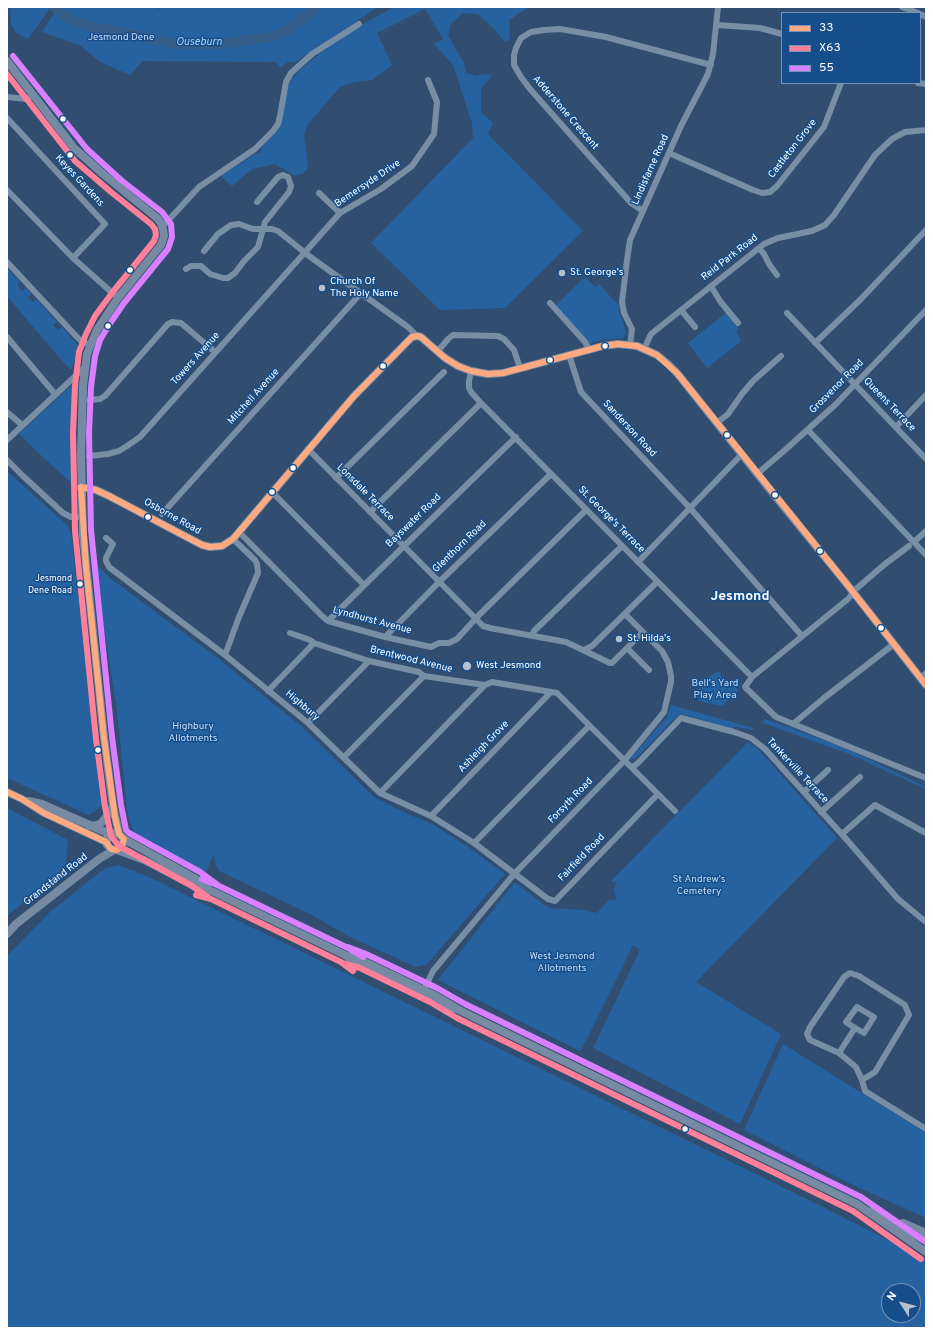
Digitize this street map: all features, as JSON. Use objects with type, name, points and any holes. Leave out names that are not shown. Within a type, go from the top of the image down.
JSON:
[{"type":"main road","points":[[7,61],[81,155],[116,186],[157,218],[162,226],[164,236],[161,245],[118,298],[102,321],[90,345],[85,367],[81,433],[82,513],[86,567],[103,730],[115,817],[114,841]]},
{"type":"main road","points":[[417,336],[421,337],[453,363],[482,374],[495,374],[589,348],[611,344],[630,345],[657,355],[668,364],[686,384],[894,644],[924,679]]},
{"type":"main road","name":"Osborne Road","points":[[81,490],[96,490],[206,546],[222,546],[236,536],[354,396],[401,346],[412,337],[417,336]]},
{"type":"main road","points":[[7,792],[22,799],[44,813],[114,841],[196,879],[214,892]]},
{"type":"main road","points":[[22,799],[42,804],[89,826],[144,860],[193,885],[214,892],[345,955],[361,966],[422,992],[443,1006],[461,1011],[857,1204],[926,1252]]},
{"type":"main road","points":[[89,826],[101,823],[113,806]]},
{"type":"main road","name":"Grandstand Road","points":[[7,934],[16,924],[99,859],[114,841]]},
{"type":"main road","points":[[857,1204],[870,1208],[926,1233]]},
{"type":"main road","points":[[870,1208],[926,1241]]},
{"type":"street","name":"Lindisfarne Road","points":[[630,345],[632,328],[624,313],[622,302],[630,240],[681,126],[706,78],[711,65],[718,7]]},
{"type":"street","points":[[902,7],[914,12]]},
{"type":"street","points":[[162,226],[198,187],[255,149],[273,130],[278,124],[286,82],[295,69],[312,54],[359,24]]},
{"type":"street","points":[[717,25],[760,28],[781,34]]},
{"type":"street","name":"Adderstone Crescent","points":[[644,211],[631,203],[530,89],[514,65],[516,48],[521,38],[530,32],[560,29],[606,37],[711,65]]},
{"type":"street","name":"Bemersyde Drive","points":[[304,252],[340,214],[382,189],[412,166],[434,134],[437,102],[428,80]]},
{"type":"street","name":"Castleton Grove","points":[[669,154],[753,190],[762,193],[770,192],[777,186],[824,128],[841,84]]},
{"type":"street","points":[[7,98],[26,99],[33,95]]},
{"type":"street","name":"Keyes Gardens","points":[[7,118],[105,224],[73,258]]},
{"type":"street","name":"Reid Park Road","points":[[644,349],[652,334],[759,248],[770,241],[785,236],[806,233],[825,225],[834,216],[875,155],[892,138],[905,132],[926,130]]},
{"type":"street","points":[[186,269],[191,266],[198,265],[218,278],[228,278],[231,276],[244,260],[258,247],[268,219],[291,189],[291,183],[288,177],[283,175],[278,177],[257,202]]},
{"type":"street","points":[[7,190],[73,258],[118,298]]},
{"type":"street","points":[[319,193],[340,214]]},
{"type":"street","points":[[204,251],[218,234],[231,225],[239,224],[253,229],[272,229],[278,231],[360,293],[408,326],[417,336]]},
{"type":"street","points":[[815,343],[861,299],[926,230]]},
{"type":"street","points":[[759,248],[764,254],[768,264],[777,275]]},
{"type":"street","name":"Towers Avenue","points":[[89,456],[112,453],[123,449],[134,442],[304,252]]},
{"type":"street","points":[[7,262],[78,339],[90,345]]},
{"type":"street","points":[[711,286],[720,301],[738,323]]},
{"type":"street","name":"Mitchell Avenue","points":[[162,514],[360,293]]},
{"type":"street","points":[[550,303],[589,348]]},
{"type":"street","points":[[681,310],[694,327]]},
{"type":"street","name":"Grosvenor Road","points":[[757,474],[808,430],[855,385],[926,310]]},
{"type":"street","name":"Queens Terrace","points":[[787,313],[926,459]]},
{"type":"street","points":[[89,400],[100,399],[105,396],[168,324],[172,322],[181,323],[215,352]]},
{"type":"street","points":[[438,351],[448,339],[454,335],[498,336],[504,339],[514,350],[520,368]]},
{"type":"street","points":[[7,337],[55,394]]},
{"type":"street","name":"Sanderson Road","points":[[569,354],[581,392],[690,508],[802,636]]},
{"type":"street","points":[[717,423],[728,414],[753,381],[780,356]]},
{"type":"street","points":[[7,440],[85,367]]},
{"type":"street","name":"St. George's Terrace","points":[[471,371],[469,388],[481,403],[752,677]]},
{"type":"street","points":[[336,478],[444,372]]},
{"type":"street","points":[[896,427],[926,395]]},
{"type":"street","points":[[370,512],[481,403]]},
{"type":"street","points":[[7,412],[20,427]]},
{"type":"street","points":[[808,430],[912,544],[926,555]]},
{"type":"street","name":"Bayswater Road","points":[[328,621],[516,437]]},
{"type":"street","name":"Lonsdale Terrace","points":[[308,449],[439,582],[486,627],[562,641],[610,663],[612,663],[627,648]]},
{"type":"street","points":[[638,562],[742,454]]},
{"type":"street","points":[[7,460],[63,513],[71,517],[82,513]]},
{"type":"street","name":"Glenthorn Road","points":[[385,637],[439,582],[551,474]]},
{"type":"street","points":[[272,492],[364,585]]},
{"type":"street","name":"Lyndhurst Avenue","points":[[236,536],[328,621],[385,637],[431,647],[439,643],[449,643],[457,639],[586,510]]},
{"type":"street","points":[[926,531],[856,589],[848,599],[752,677],[745,687],[776,717],[926,778]]},
{"type":"street","points":[[226,655],[242,610],[250,595],[258,574],[257,564],[236,536]]},
{"type":"street","name":"Highbury","points":[[106,538],[113,544],[106,558],[109,568],[226,655],[308,723],[380,794],[431,816],[474,843],[515,873]]},
{"type":"street","points":[[532,635],[534,631],[622,546]]},
{"type":"street","points":[[584,650],[592,646],[657,582]]},
{"type":"street","name":"Forsyth Road","points":[[422,992],[433,971],[515,873],[624,761],[664,712],[672,676],[666,656],[625,614]]},
{"type":"street","points":[[643,632],[627,648],[649,670]]},
{"type":"street","name":"Brentwood Avenue","points":[[290,633],[310,640],[314,643],[369,661],[419,672],[424,676],[485,685],[492,682],[557,694],[624,761],[632,767],[674,811]]},
{"type":"street","points":[[268,691],[314,643]]},
{"type":"street","points":[[793,724],[894,644]]},
{"type":"street","points":[[308,723],[369,661]]},
{"type":"street","points":[[344,757],[424,676]]},
{"type":"street","points":[[380,794],[485,685]]},
{"type":"street","name":"Ashleigh Grove","points":[[431,816],[551,692]]},
{"type":"street","name":"Tankerville Terrace","points":[[632,767],[637,764],[678,720],[683,718],[734,732],[756,741],[842,834],[898,899],[926,922]]},
{"type":"street","points":[[474,843],[589,726]]},
{"type":"street","points":[[804,792],[828,770]]},
{"type":"street","points":[[822,812],[860,777]]},
{"type":"street","name":"Fairfield Road","points":[[515,873],[548,899],[556,901],[658,794]]},
{"type":"street","points":[[842,834],[875,805],[926,833]]},
{"type":"street","points":[[862,1080],[875,1072],[909,1015],[905,1005],[859,976],[850,973],[844,977],[810,1027],[807,1034],[810,1040],[839,1053],[856,1067],[865,1091],[926,1129]]},
{"type":"street","points":[[856,1007],[874,1017],[864,1033],[855,1028],[846,1022],[856,1007]]},
{"type":"street","points":[[839,1053],[855,1028]]},
{"type":"green space","points":[[10,7],[51,7],[28,39],[16,33],[11,23]]},
{"type":"green space","name":"Jesmond Dene","points":[[58,7],[153,7],[159,9],[161,7],[378,7],[295,62],[288,62],[280,68],[276,62],[143,61],[130,75],[100,62],[81,46],[42,32]]},
{"type":"green space","points":[[394,7],[529,7],[509,20],[509,40],[505,42],[478,14],[463,13],[451,24],[448,36],[464,63],[466,73],[476,76],[483,74],[492,75],[481,89],[481,112],[493,123],[488,134],[583,231],[505,308],[440,310],[371,243],[473,138],[472,123],[453,65],[434,44],[443,39],[425,9],[377,33],[392,65],[372,80],[354,82],[340,87],[308,124],[304,135],[308,168],[302,174],[294,175],[275,164],[252,169],[232,186],[221,176],[255,154],[258,154],[262,150],[262,147],[275,133],[281,123],[289,82],[300,70],[330,45],[363,24]]},
{"type":"green space","points":[[7,268],[20,282],[17,285],[22,291],[26,288],[31,294],[28,298],[33,302],[36,299],[57,322],[53,325],[58,330],[62,327],[77,344],[79,348],[71,370],[7,296]]},
{"type":"green space","points":[[585,277],[595,287],[599,284],[619,306],[619,312],[626,333],[623,338],[602,340],[588,344],[555,306]]},
{"type":"green space","points":[[726,313],[739,329],[736,332],[741,341],[707,368],[688,343]]},
{"type":"green space","points":[[75,382],[79,385],[76,420],[75,486],[19,434]]},
{"type":"green space","points":[[7,471],[67,525],[71,533],[103,805],[89,815],[7,778]]},
{"type":"green space","name":"Highbury Allotments","points":[[95,565],[97,565],[110,578],[220,660],[302,727],[374,797],[403,812],[432,824],[468,847],[505,874],[427,964],[416,967],[350,937],[310,914],[219,871],[215,863],[214,854],[206,872],[136,837],[130,822],[127,808],[117,710]]},
{"type":"green space","name":"Bell's Yard Play Area","points":[[719,671],[722,678],[725,678],[739,690],[722,706],[698,701],[701,679],[705,679]]},
{"type":"green space","points":[[671,705],[753,728],[752,730],[737,727],[732,729],[681,715],[674,719],[635,759],[630,759],[667,717]]},
{"type":"green space","points":[[764,719],[843,747],[926,787],[926,789],[849,754],[763,723]]},
{"type":"green space","points":[[748,742],[758,749],[837,838],[696,982],[781,1034],[740,1124],[593,1048],[640,950],[633,945],[580,1051],[438,980],[515,882],[550,908],[584,910],[597,913],[610,899],[617,899],[614,891],[616,882],[611,881]]},
{"type":"green space","points":[[7,808],[68,840],[65,868],[7,916]]},
{"type":"green space","points":[[118,865],[149,877],[907,1248],[926,1260],[926,1328],[7,1328],[7,956],[50,912],[105,868]]},
{"type":"green space","points":[[783,1044],[926,1133],[926,1218],[853,1185],[744,1130]]},
{"type":"waterway","name":"Ouseburn","points":[[54,7],[66,17],[91,27],[122,32],[175,44],[221,44],[270,37],[284,32],[317,7]]},
{"type":"transit line","name":"55","points":[[13,56],[87,149],[121,180],[162,212],[171,224],[172,237],[168,249],[124,303],[100,340],[95,356],[91,387],[89,433],[91,530],[112,737],[121,805],[126,830],[200,872],[219,886]]},
{"type":"transit line","name":"X63","points":[[7,74],[75,161],[151,224],[155,229],[156,235],[154,241],[95,316],[79,352],[75,386],[73,433],[75,531],[96,739],[105,807],[111,836],[119,846],[192,886],[209,898]]},
{"type":"transit line","name":"33","points":[[81,487],[96,490],[109,496],[202,545],[210,547],[222,546],[233,539],[354,396],[412,337],[421,337],[445,358],[458,366],[471,371],[488,374],[503,373],[603,346],[618,344],[637,346],[657,355],[677,373],[926,685]]},
{"type":"transit line","name":"33","points":[[7,792],[22,799],[44,813],[106,842],[111,849],[117,850],[122,846],[124,839],[119,834],[115,817],[104,738],[86,567],[81,487]]},
{"type":"transit line","name":"55","points":[[202,879],[348,948],[363,957]]},
{"type":"transit line","name":"X63","points":[[196,895],[211,899],[341,962],[353,971]]},
{"type":"transit line","name":"55","points":[[348,947],[437,988],[465,1004],[861,1197],[926,1242]]},
{"type":"transit line","name":"X63","points":[[342,963],[360,968],[430,1002],[457,1018],[853,1211],[921,1259]]},
{"type":"place","name":"St. George's","points":[[562,273]]},
{"type":"place","name":"Church Of The Holy Name","points":[[322,288]]},
{"type":"place","name":"Jesmond Dene Road","points":[[80,584]]},
{"type":"place","name":"St. Hilda's","points":[[619,639]]},
{"type":"place","name":"West Jesmond","points":[[467,666]]},
{"type":"district","name":"Jesmond","points":[[740,597]]},
{"type":"park label","name":"St Andrew's Cemetery","points":[[699,886]]},
{"type":"park label","name":"West Jesmond Allotments","points":[[562,962]]}]
